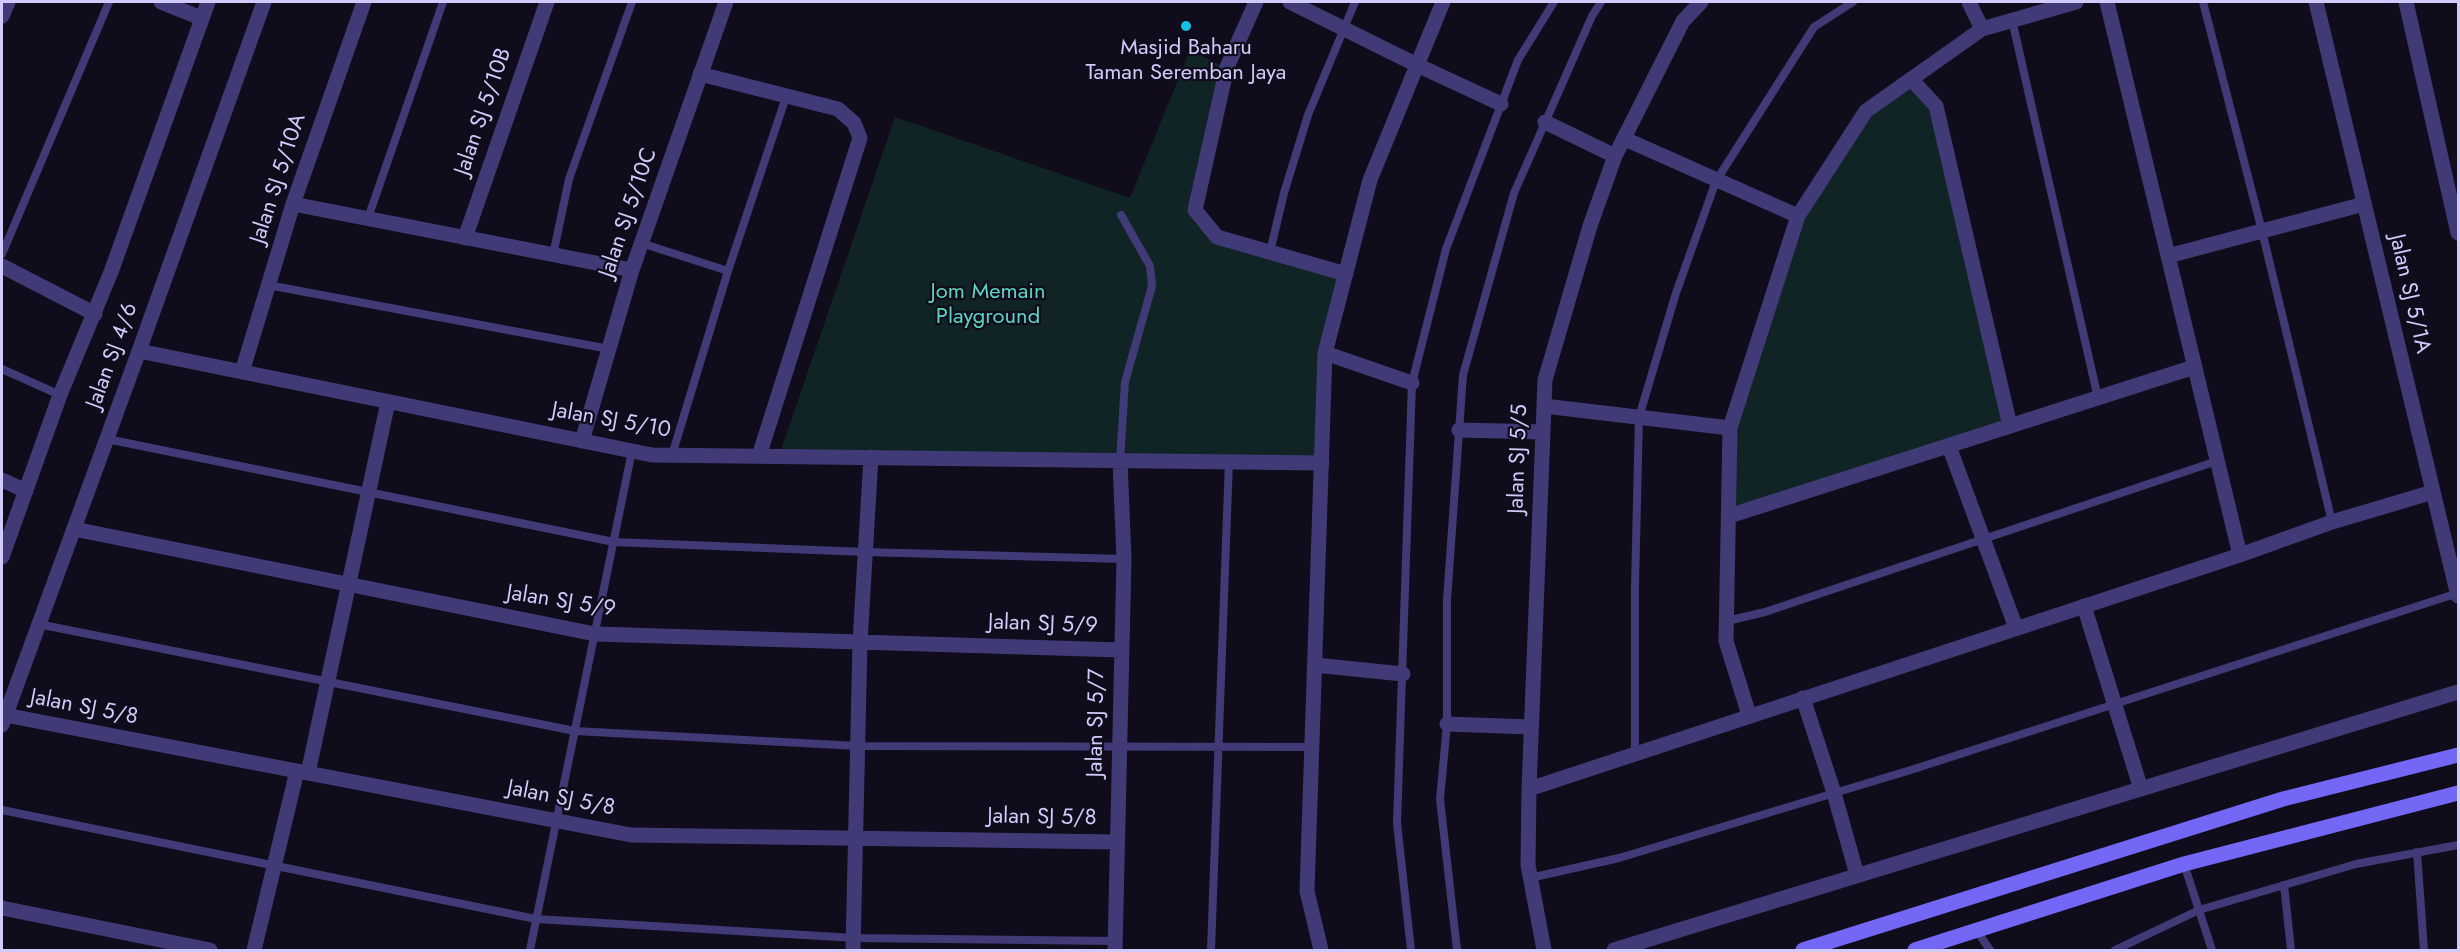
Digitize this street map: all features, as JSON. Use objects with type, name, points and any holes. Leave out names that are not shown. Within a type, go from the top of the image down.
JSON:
[{"type":"street","points":[[2,16],[8,2]]},
{"type":"street","points":[[161,2],[201,18]]},
{"type":"street","points":[[2,557],[60,395],[95,314],[207,2]]},
{"type":"street","name":"Jalan SJ 4/6","points":[[3,720],[7,693],[38,624],[74,529],[264,2]]},
{"type":"street","name":"Jalan SJ 5/10A","points":[[242,372],[293,204],[364,2]]},
{"type":"street","name":"Jalan SJ 5/10B","points":[[465,237],[547,2]]},
{"type":"street","name":"Jalan SJ 5/10C","points":[[582,441],[632,270],[726,2]]},
{"type":"street","points":[[1256,2],[1227,67],[1195,210],[1217,237],[1346,274]]},
{"type":"street","points":[[1290,2],[1501,104]]},
{"type":"street","points":[[1321,951],[1307,891],[1325,353],[1370,180],[1443,2]]},
{"type":"street","name":"Jalan SJ 5/5","points":[[1544,951],[1528,865],[1531,728],[1545,380],[1590,226],[1615,156],[1683,21],[1701,2]]},
{"type":"street","points":[[1969,2],[1982,29]]},
{"type":"street","points":[[1749,715],[1726,641],[1730,428],[1798,216],[1866,111],[1982,29],[2076,2]]},
{"type":"street","points":[[2107,2],[2240,555]]},
{"type":"street","name":"Jalan SJ 5/1A","points":[[2316,2],[2458,595]]},
{"type":"street","points":[[2406,2],[2458,230]]},
{"type":"street","points":[[700,74],[838,109],[854,123],[860,138],[759,456]]},
{"type":"street","points":[[1911,79],[1936,106],[2010,426]]},
{"type":"street","points":[[1545,122],[1615,156]]},
{"type":"street","points":[[1625,139],[1798,216]]},
{"type":"street","points":[[293,204],[632,270]]},
{"type":"street","points":[[2168,256],[2364,204]]},
{"type":"street","points":[[2,266],[95,314]]},
{"type":"street","name":"Jalan SJ 5/10","points":[[139,351],[652,455],[1322,463]]},
{"type":"street","points":[[1325,353],[1412,382]]},
{"type":"street","points":[[1729,516],[2194,367]]},
{"type":"street","points":[[254,951],[274,866],[327,682],[388,402]]},
{"type":"street","points":[[1544,406],[1730,428]]},
{"type":"street","points":[[1460,430],[1543,432]]},
{"type":"street","points":[[1949,446],[2016,628]]},
{"type":"street","points":[[853,944],[860,642],[872,457]]},
{"type":"street","name":"Jalan SJ 5/7","points":[[1115,946],[1124,559],[1120,461]]},
{"type":"street","points":[[2,480],[26,491]]},
{"type":"street","points":[[1529,789],[2240,555],[2332,522],[2433,492]]},
{"type":"street","name":"Jalan SJ 5/9","points":[[74,529],[595,634],[1121,650]]},
{"type":"street","points":[[2084,606],[2141,789]]},
{"type":"street","points":[[1315,665],[1403,674]]},
{"type":"street","points":[[1614,951],[2458,692]]},
{"type":"street","points":[[1803,698],[1834,793],[1857,876]]},
{"type":"street","name":"Jalan SJ 5/8","points":[[3,720],[302,772],[631,835],[1117,842]]},
{"type":"street","points":[[1447,724],[1531,728]]},
{"type":"street","points":[[1803,951],[2283,800],[2458,754]]},
{"type":"street","points":[[1915,951],[2184,864],[2458,793]]},
{"type":"street","points":[[2,908],[210,951]]},
{"type":"lane","points":[[2,254],[109,2]]},
{"type":"lane","points":[[368,218],[443,2]]},
{"type":"lane","points":[[553,255],[569,179],[632,2]]},
{"type":"lane","points":[[1270,252],[1284,193],[1308,115],[1355,2]]},
{"type":"lane","points":[[1411,951],[1397,823],[1412,382],[1446,249],[1518,60],[1554,2]]},
{"type":"lane","points":[[1457,951],[1440,799],[1447,724],[1447,600],[1463,375],[1514,193],[1592,16],[1601,2]]},
{"type":"lane","points":[[1635,753],[1635,586],[1640,417],[1676,293],[1716,181],[1814,27],[1853,2]]},
{"type":"lane","points":[[2203,2],[2262,231],[2332,522]]},
{"type":"lane","points":[[2012,20],[2098,398]]},
{"type":"lane","points":[[672,455],[728,271],[786,97]]},
{"type":"lane","points":[[1120,461],[1125,382],[1152,286],[1150,266],[1121,214]]},
{"type":"lane","points":[[641,243],[728,271]]},
{"type":"lane","points":[[268,285],[609,349]]},
{"type":"lane","points":[[2,369],[60,395]]},
{"type":"lane","points":[[107,439],[369,490],[614,542],[1124,559]]},
{"type":"lane","points":[[530,951],[632,451]]},
{"type":"lane","points":[[1211,951],[1229,461]]},
{"type":"lane","points":[[1726,621],[1765,612],[2217,461]]},
{"type":"lane","points":[[1530,878],[1619,858],[1834,793],[2458,595]]},
{"type":"lane","points":[[38,624],[575,731],[858,746],[1312,747]]},
{"type":"lane","points":[[2,810],[536,919],[853,944],[1115,946]]},
{"type":"lane","points":[[2115,951],[2199,910],[2356,864],[2458,845]]},
{"type":"lane","points":[[2417,852],[2424,951]]},
{"type":"lane","points":[[2184,864],[2212,951]]},
{"type":"lane","points":[[2284,885],[2291,951]]},
{"type":"lane","points":[[1977,931],[1990,951]]},
{"type":"green space","name":"Jom Memain Playground","points":[[1190,50],[1222,66],[1191,211],[1215,241],[1340,276],[1317,458],[780,453],[895,117],[1130,198]]},
{"type":"green space","points":[[1910,84],[1934,107],[2007,424],[1732,511],[1732,428],[1802,216],[1867,112]]},
{"type":"place","name":"Masjid Baharu Taman Seremban Jaya","points":[[1186,26]]}]
